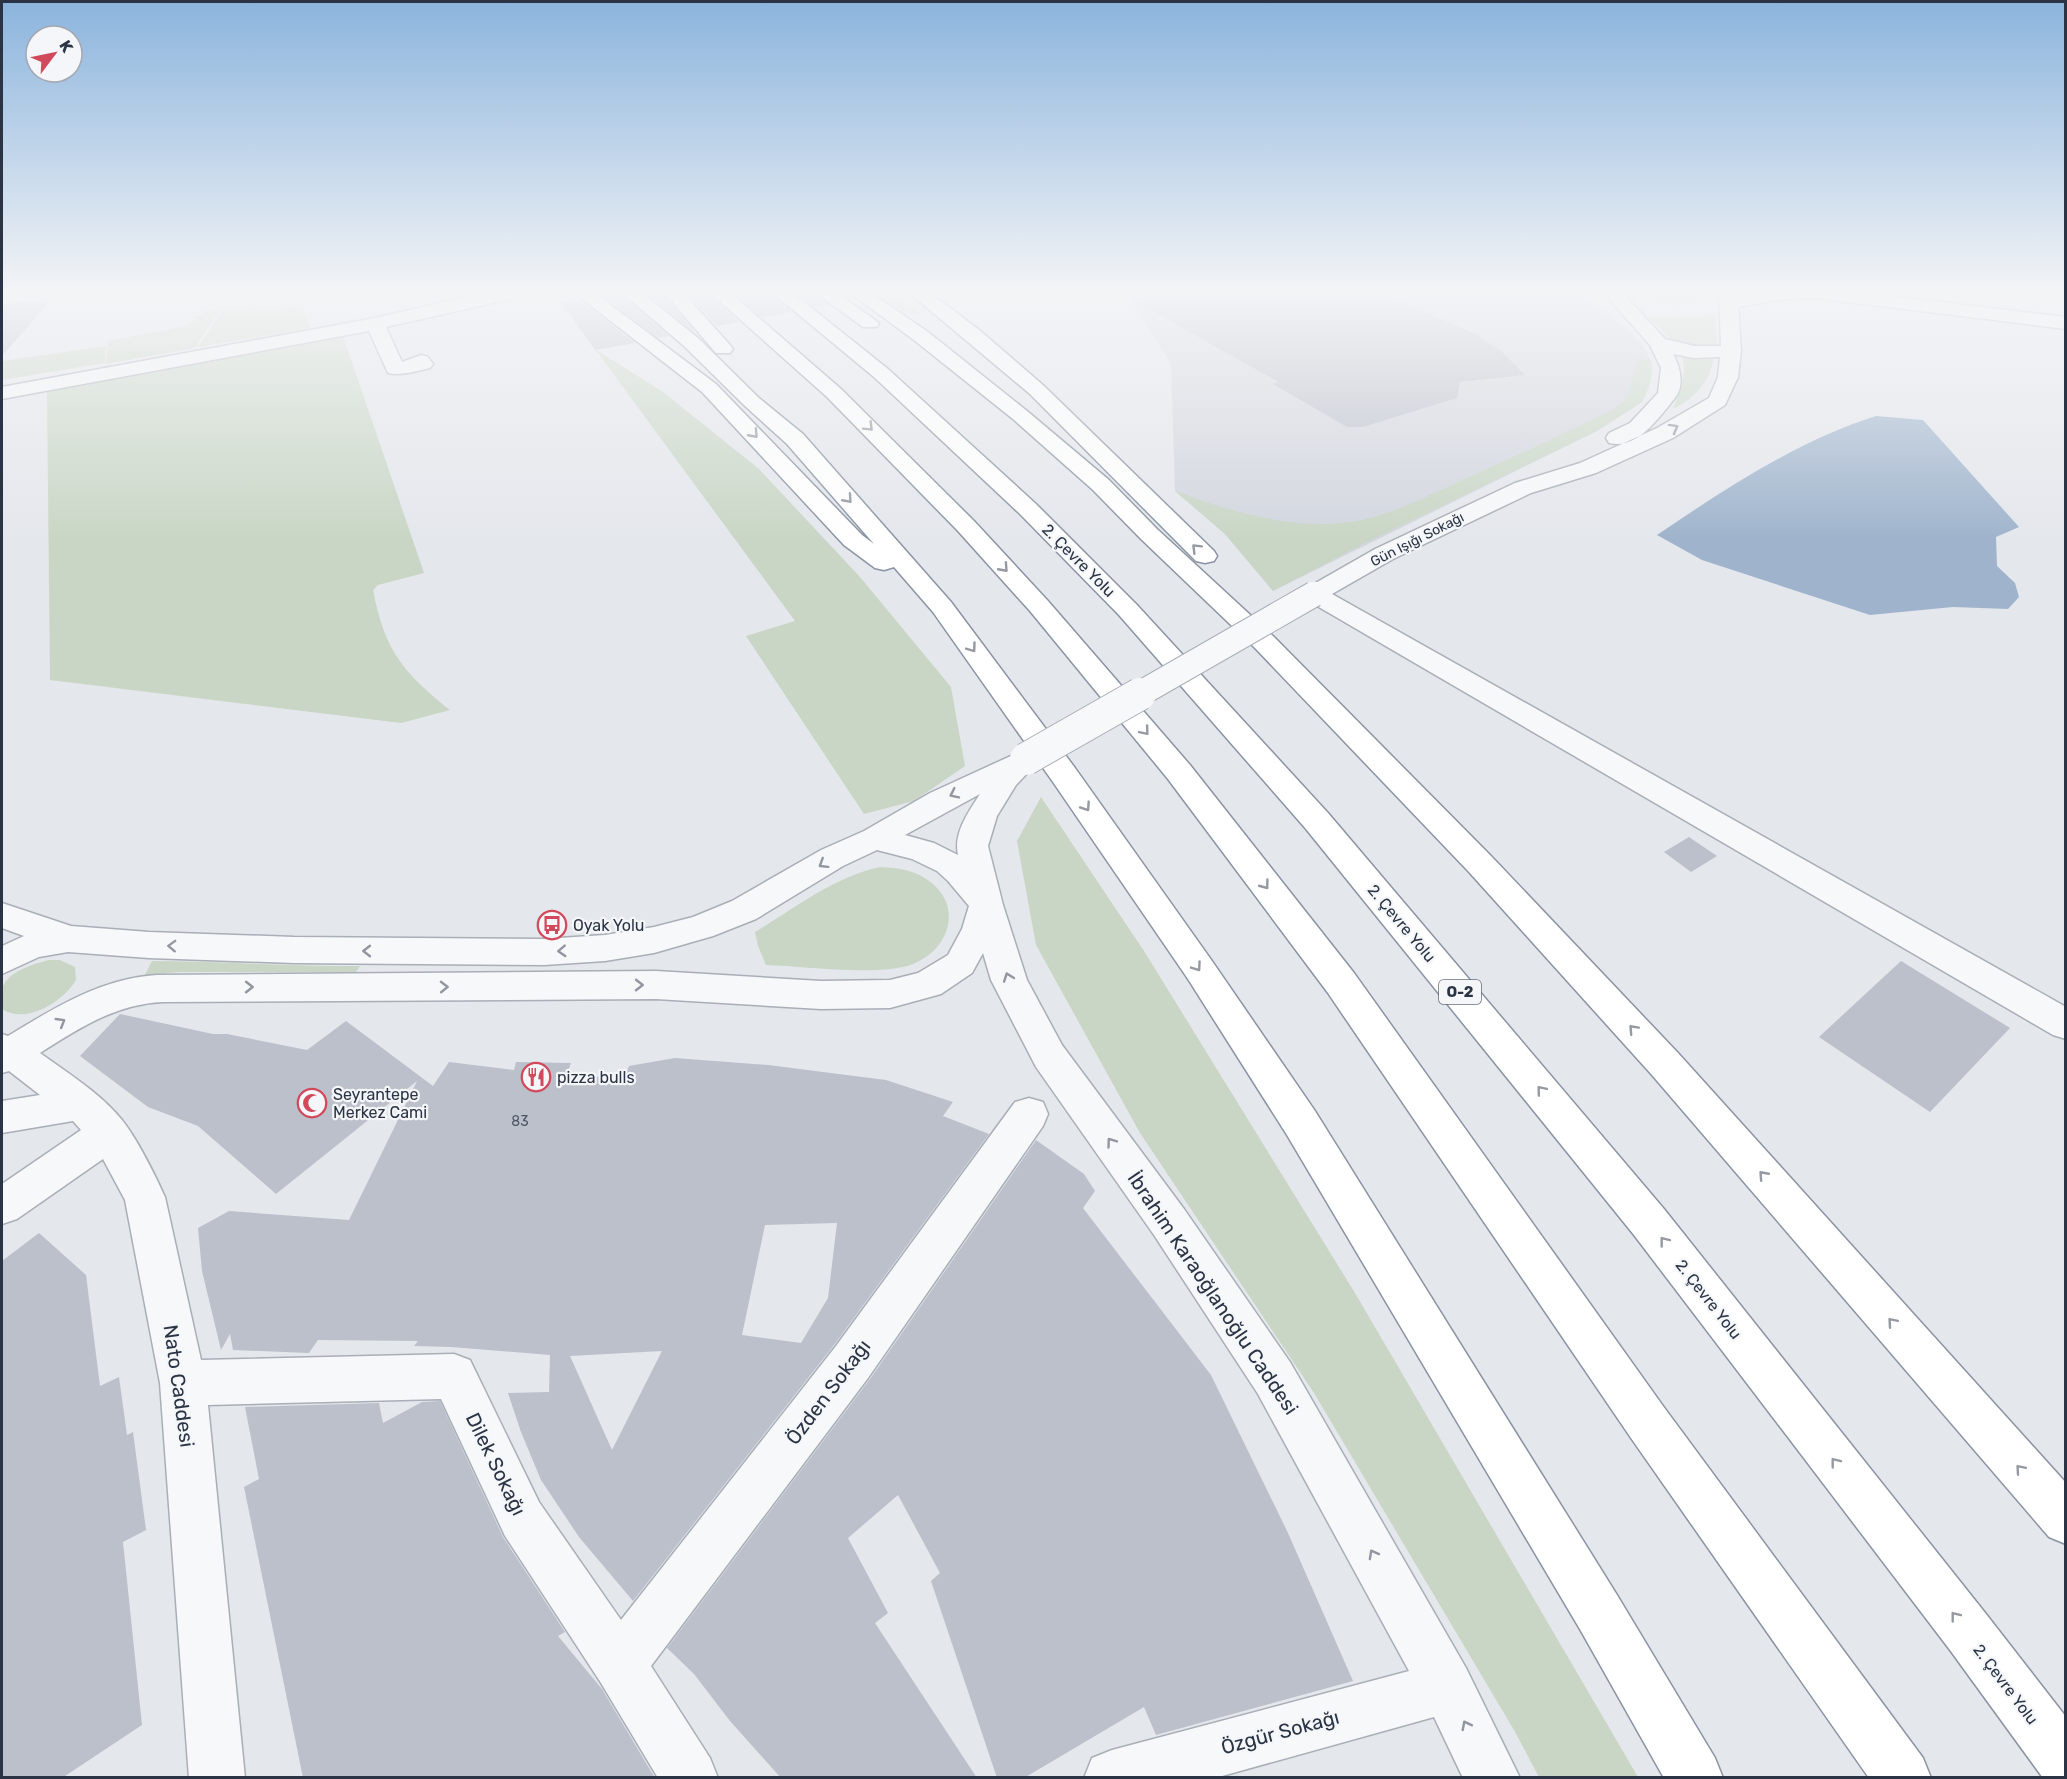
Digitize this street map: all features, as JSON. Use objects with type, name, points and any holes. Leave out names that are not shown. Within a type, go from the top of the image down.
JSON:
[{"type":"highway","points":[[689,373],[709,388],[731,410],[854,540],[942,607]]},
{"type":"highway","points":[[723,373],[795,439],[942,607],[1064,775],[1200,970],[1301,1123],[1599,1613],[1695,1778]]},
{"type":"highway","points":[[744,373],[777,411],[795,439]]},
{"type":"highway","points":[[811,373],[834,393],[966,526],[1039,606],[1179,772],[1341,983],[1647,1422],[1903,1778]]},
{"type":"highway","name":"2. Çevre Yolu","points":[[880,373],[1029,509],[1128,610],[1317,821],[1649,1222],[1968,1632],[2066,1763]]},
{"type":"highway","points":[[941,373],[970,393],[1086,487],[1149,534]]},
{"type":"highway","points":[[967,373],[1101,485],[1149,534],[1264,642],[1480,864],[1665,1064],[2063,1519]]},
{"type":"highway","points":[[1018,373],[1258,611],[1294,658],[1311,690]]},
{"type":"street","points":[[2,393],[110,373]]},
{"type":"street","name":"Gün Işığı Sokağı","points":[[1523,488],[1546,472],[1638,428],[1668,394],[1670,373]]},
{"type":"street","name":"Gün Işığı Sokağı","points":[[1026,759],[1384,554],[1523,488],[1588,468],[1665,433],[1718,401],[1728,373]]},
{"type":"street","points":[[1314,594],[2066,1025]]},
{"type":"street","points":[[2,961],[27,948],[50,940],[68,939],[149,945],[294,950],[544,952],[605,948],[654,940],[711,923],[770,896],[832,858],[875,839],[941,800],[1026,759]]},
{"type":"street","name":"İbrahim Karaoğlanoğlu Caddesi","points":[[1026,759],[1005,778],[981,816],[972,846],[986,905],[1009,981],[1049,1056],[1169,1222],[1274,1378],[1447,1687],[1492,1778]]},
{"type":"street","points":[[5,1053],[75,1014],[121,995],[143,989],[656,985],[821,995],[890,994],[928,984],[960,964],[979,929],[986,905],[958,870],[935,855],[875,839]]},
{"type":"street","points":[[2,915],[68,939]]},
{"type":"street","name":"Nato Caddesi","points":[[5,1053],[95,1118],[145,1197],[183,1383],[217,1778]]},
{"type":"street","name":"Özden Sokağı","points":[[620,1664],[852,1362],[1029,1114]]},
{"type":"street","points":[[2,1117],[95,1118]]},
{"type":"street","points":[[2,1206],[95,1118]]},
{"type":"street","name":"Dilek Sokağı","points":[[183,1383],[454,1376],[522,1519],[620,1664],[690,1778]]},
{"type":"street","name":"Özgür Sokağı","points":[[1112,1778],[1447,1687]]},
{"type":"shaded area","points":[[1171,373],[1652,373],[1642,402],[1597,431],[1273,591],[1225,534],[1175,491]]},
{"type":"green space","points":[[2,373],[44,373],[2,380]]},
{"type":"green space","points":[[147,373],[356,373],[424,573],[378,585],[373,590],[383,629],[398,658],[408,671],[450,710],[401,723],[50,680],[47,392]]},
{"type":"green space","points":[[613,373],[633,373],[663,392],[759,469],[860,577],[951,687],[965,766],[914,801],[864,814],[746,636],[795,621]]},
{"type":"green space","points":[[1634,373],[1652,373],[1649,387],[1642,402],[1597,431],[1367,542],[1273,591],[1225,534],[1175,491],[1221,507],[1294,523],[1343,523],[1367,519],[1419,500],[1560,435],[1614,409],[1628,396]]},
{"type":"green space","points":[[1683,373],[1709,373],[1697,392],[1673,409],[1679,393]]},
{"type":"green space","points":[[1041,797],[1144,951],[1355,1293],[1638,1777],[1539,1777],[1514,1730],[1314,1393],[1140,1133],[1036,945],[1017,841]]},
{"type":"green space","points":[[881,867],[918,874],[940,891],[949,915],[948,927],[936,949],[913,964],[881,970],[766,965],[755,932],[831,885],[864,871]]},
{"type":"green space","points":[[49,960],[60,960],[75,967],[76,980],[70,988],[53,1003],[33,1013],[12,1013],[2,1009],[1,992],[8,978],[21,970]]},
{"type":"green space","points":[[152,961],[360,966],[356,972],[180,972],[145,975]]},
{"type":"water","points":[[1876,416],[1923,420],[2019,527],[1996,537],[1997,566],[2015,583],[2019,597],[2008,609],[1953,607],[1870,615],[1702,560],[1657,535],[1762,468],[1818,439]]},
{"type":"building","points":[[1262,373],[1523,373],[1525,375],[1460,382],[1457,398],[1363,427],[1347,427],[1273,384],[1278,382]]},
{"type":"building","points":[[1689,837],[1717,856],[1691,872],[1664,852]]},
{"type":"building","points":[[1901,961],[2010,1028],[1930,1112],[1819,1037]]},
{"type":"building","points":[[120,1014],[213,1034],[227,1034],[307,1050],[346,1021],[433,1086],[449,1062],[514,1070],[516,1062],[571,1063],[565,1080],[626,1074],[629,1066],[675,1058],[768,1065],[886,1080],[953,1102],[943,1116],[989,1134],[834,1345],[633,1601],[579,1537],[541,1480],[521,1432],[508,1393],[549,1392],[550,1355],[414,1346],[418,1341],[318,1340],[309,1353],[233,1350],[230,1334],[221,1350],[202,1271],[198,1228],[229,1211],[349,1220],[417,1081],[276,1194],[198,1126],[148,1107],[80,1056]],"holes":[[[837,1223],[828,1298],[801,1343],[742,1335],[765,1225]],[[662,1351],[612,1450],[570,1356]]]},
{"type":"building","points":[[1036,1140],[1084,1174],[1095,1191],[1083,1208],[1211,1375],[1288,1533],[1353,1681],[1156,1735],[1144,1707],[1024,1778],[997,1778],[931,1581],[940,1573],[898,1495],[848,1538],[888,1613],[875,1623],[977,1778],[781,1778],[730,1721],[694,1674],[667,1648],[870,1379]]},
{"type":"building","points":[[39,1233],[86,1275],[100,1386],[119,1377],[127,1435],[133,1432],[146,1530],[123,1542],[142,1725],[62,1778],[2,1778],[2,1261]]},
{"type":"building","points":[[440,1401],[503,1537],[565,1632],[558,1636],[602,1689],[655,1778],[303,1778],[244,1487],[259,1479],[245,1407],[379,1403],[383,1423],[422,1402]]},
{"type":"place","name":"Oyak Yolu","points":[[552,925]]},
{"type":"place","name":"pizza bulls","points":[[536,1077]]},
{"type":"place","name":"Seyrantepe Merkez Cami","points":[[312,1103]]}]
